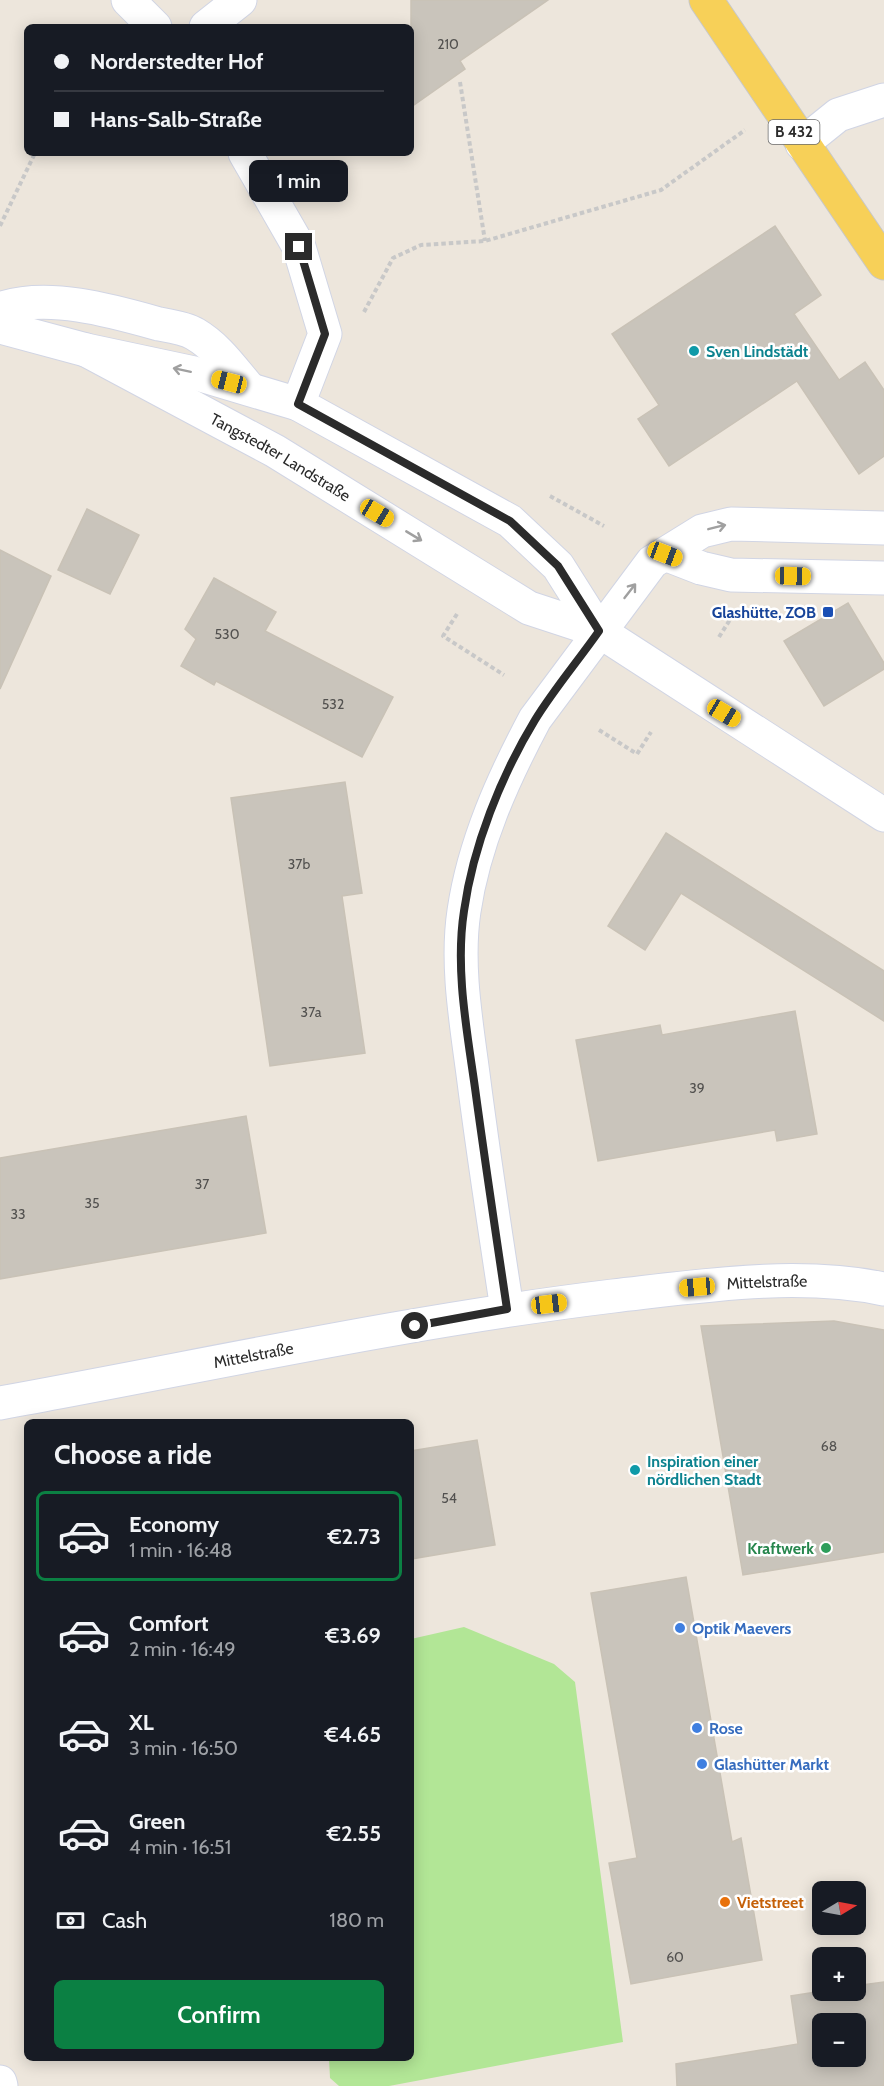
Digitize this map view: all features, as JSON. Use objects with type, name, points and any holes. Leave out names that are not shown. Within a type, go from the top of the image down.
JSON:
[{"type":"main road","name":"B 432","points":[[706,0],[884,263]]},
{"type":"street","points":[[128,0],[152,24]]},
{"type":"street","points":[[210,24],[240,0]]},
{"type":"street","points":[[802,144],[838,115],[884,100]]},
{"type":"street","points":[[247,156],[299,247],[325,334],[298,404]]},
{"type":"street","points":[[0,309],[11,305],[62,303],[118,313],[194,333],[223,356],[247,386]]},
{"type":"street","name":"Tangstedter Landstraße","points":[[0,327],[86,350],[247,386],[298,404],[510,521],[558,566],[599,631]]},
{"type":"street","name":"Tangstedter Landstraße","points":[[86,350],[275,451],[529,608],[599,631],[884,815]]},
{"type":"street","points":[[507,1309],[467,1027],[461,951],[464,911],[476,856],[499,791],[535,719],[652,562],[702,531],[731,524],[884,528]]},
{"type":"street","points":[[665,554],[701,568],[731,575],[884,578]]},
{"type":"street","name":"Mittelstraße","points":[[0,1403],[507,1309],[675,1289],[761,1282],[825,1282],[884,1289]]},
{"type":"path","points":[[460,82],[485,241]]},
{"type":"path","points":[[325,334],[360,319],[393,258],[421,245],[485,241],[661,190],[777,107]]},
{"type":"path","points":[[0,226],[34,156]]},
{"type":"path","points":[[542,492],[604,526]]},
{"type":"path","points":[[460,610],[443,636],[504,675]]},
{"type":"path","points":[[599,730],[637,754],[651,732]]},
{"type":"green space","points":[[464,1627],[554,1664],[575,1682],[623,2042],[389,2086],[339,2086],[330,2078],[329,2061],[414,2061],[414,1638]]},
{"type":"building","points":[[411,0],[548,0],[460,61],[465,69],[414,105],[414,24],[411,24]]},
{"type":"building","name":"Sven Lindstädt","points":[[775,226],[821,295],[794,314],[839,380],[865,362],[884,390],[884,456],[859,474],[797,381],[669,466],[638,419],[659,405],[612,334]]},
{"type":"building","points":[[87,509],[139,535],[110,594],[58,570]]},
{"type":"building","points":[[0,550],[51,576],[0,689]]},
{"type":"building","points":[[214,578],[276,612],[265,631],[393,697],[362,757],[216,681],[214,685],[181,666],[196,639],[185,629]]},
{"type":"building","points":[[848,603],[884,663],[884,669],[824,706],[784,641]]},
{"type":"building","points":[[345,782],[362,893],[342,896],[365,1053],[270,1066],[231,798]]},
{"type":"building","points":[[666,833],[884,971],[884,1021],[681,893],[645,950],[608,926]]},
{"type":"building","points":[[795,1011],[817,1134],[777,1141],[775,1130],[598,1161],[576,1040],[660,1025],[662,1035]]},
{"type":"building","points":[[246,1116],[266,1233],[0,1279],[0,1158]]},
{"type":"building","points":[[834,1321],[884,1330],[884,1552],[743,1575],[701,1326]]},
{"type":"building","points":[[477,1440],[495,1545],[414,1558],[414,1450]]},
{"type":"building","points":[[686,1577],[732,1842],[741,1838],[762,1960],[631,1984],[609,1863],[637,1858],[591,1593]]},
{"type":"building","points":[[884,1982],[884,2086],[677,2086],[676,2064],[798,2044],[791,1996],[812,1993],[812,2001],[866,2001],[866,1984]]},
{"type":"place","name":"Sven Lindstädt","points":[[694,351]]},
{"type":"place","name":"Glashütte, ZOB","points":[[828,612]]},
{"type":"place","name":"Inspiration einer nördlichen Stadt","points":[[635,1470]]},
{"type":"place","name":"Kraftwerk","points":[[826,1548]]},
{"type":"place","name":"Optik Maevers","points":[[680,1628]]},
{"type":"place","name":"Rose","points":[[697,1728]]},
{"type":"place","name":"Glashütter Markt","points":[[702,1764]]},
{"type":"place","name":"Vietstreet","points":[[725,1902]]},
{"type":"route","points":[[299,247],[325,334],[298,404],[510,521],[558,566],[599,631],[535,719],[499,791],[476,856],[464,911],[461,951],[467,1027],[507,1309],[415,1326]]}]
